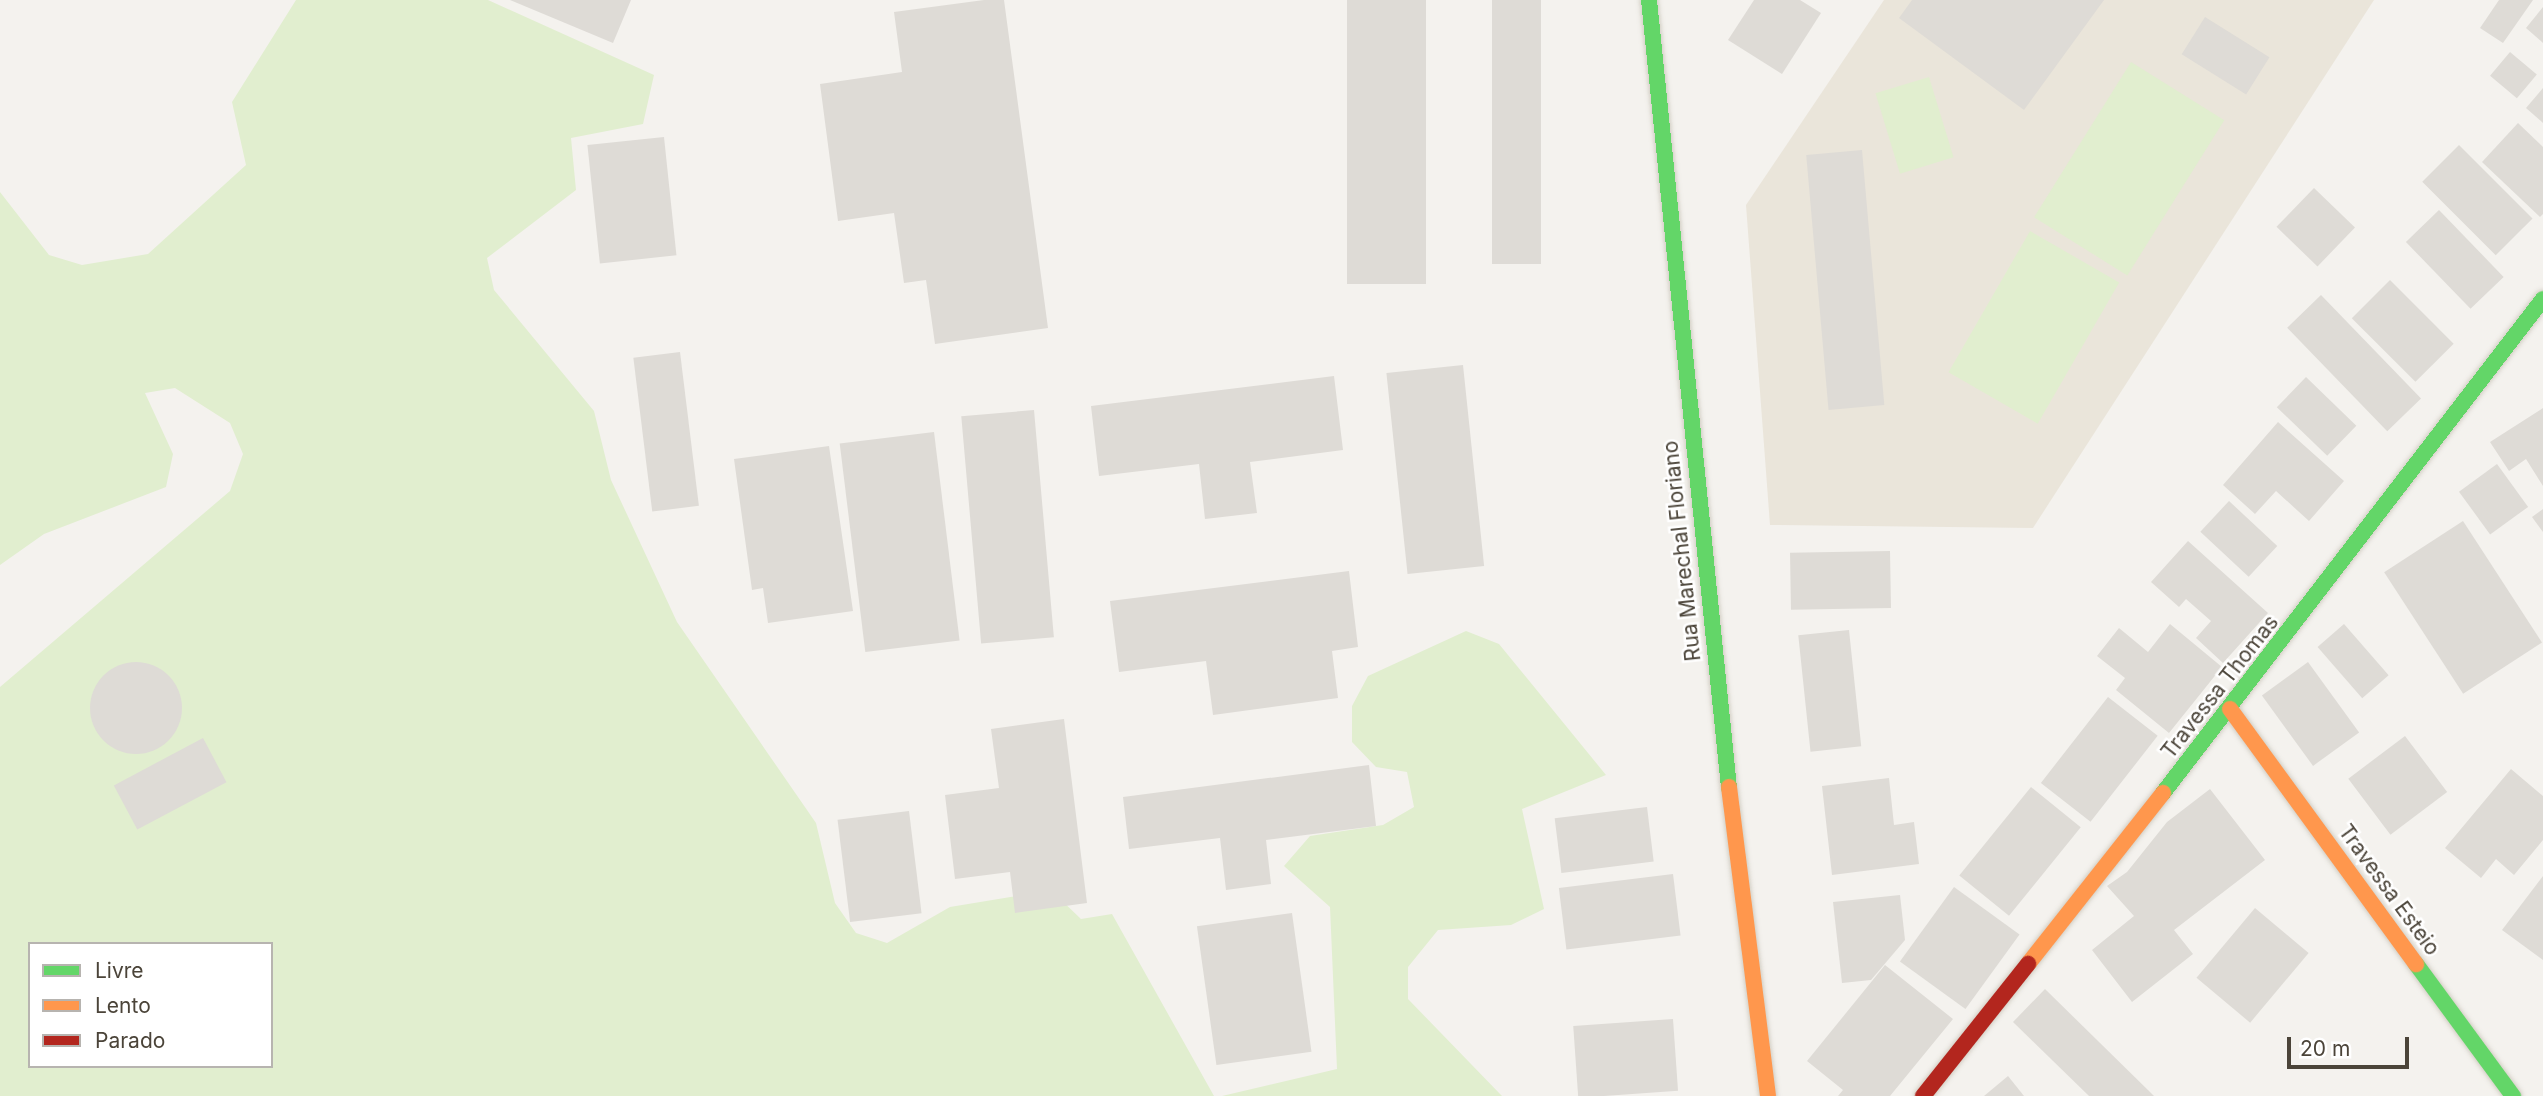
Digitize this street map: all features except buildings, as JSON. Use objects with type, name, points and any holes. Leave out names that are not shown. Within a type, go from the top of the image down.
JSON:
[{"type":"street","name":"Rua Marechal Floriano","points":[[1649,0],[1718,704],[1768,1096]]},
{"type":"street","name":"Travessa Thomas","points":[[1923,1096],[2231,709],[2543,299]]},
{"type":"street","name":"Travessa Esteio","points":[[2231,709],[2513,1096]]},
{"type":"shaded area","points":[[1884,0],[2374,0],[2033,528],[1770,525],[1746,205]]},
{"type":"green space","points":[[296,0],[488,0],[654,75],[643,124],[571,138],[576,190],[487,258],[494,290],[594,411],[611,480],[677,622],[816,823],[835,903],[856,933],[887,943],[950,907],[1022,895],[1056,895],[1081,919],[1112,914],[1214,1096],[0,1096],[0,687],[230,491],[243,454],[230,423],[175,388],[145,393],[173,454],[166,487],[44,534],[0,565],[0,192],[49,255],[82,265],[148,254],[246,165],[232,102]]},
{"type":"green space","points":[[2131,62],[2224,120],[2127,275],[2034,217]]},
{"type":"green space","points":[[1929,77],[1954,157],[1900,174],[1875,93]]},
{"type":"green space","points":[[2030,231],[2119,282],[2038,424],[1948,372]]},
{"type":"green space","points":[[1466,631],[1499,644],[1606,775],[1522,809],[1544,909],[1511,925],[1438,930],[1408,967],[1408,999],[1502,1096],[1222,1096],[1337,1069],[1330,907],[1284,866],[1310,836],[1383,825],[1414,807],[1407,772],[1376,767],[1352,742],[1352,706],[1368,676]]},
{"type":"traffic: fast","points":[[1649,0],[1729,787]]},
{"type":"traffic: fast","points":[[2163,793],[2543,299]]},
{"type":"traffic: fast","points":[[2416,964],[2513,1096]]},
{"type":"traffic: slow","points":[[2230,709],[2416,964]]},
{"type":"traffic: slow","points":[[1729,787],[1768,1096]]},
{"type":"traffic: slow","points":[[2028,964],[2163,793]]},
{"type":"traffic: jam","points":[[1923,1096],[2028,964]]}]
